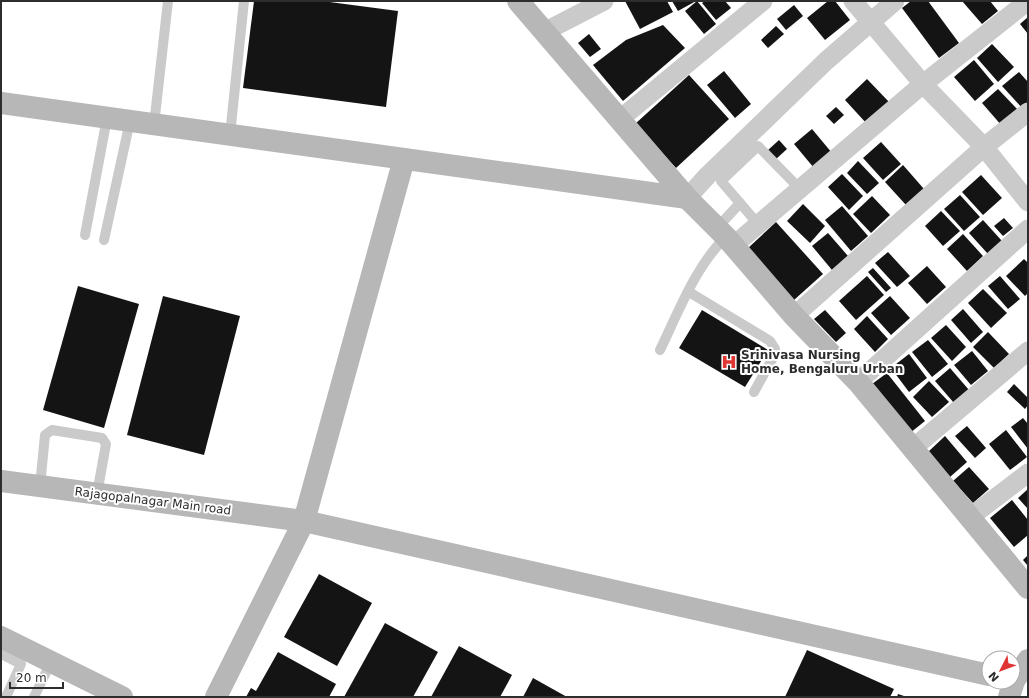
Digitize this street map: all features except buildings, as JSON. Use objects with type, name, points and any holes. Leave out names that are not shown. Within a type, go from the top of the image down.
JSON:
[{"type":"street","points":[[518,1],[687,198],[725,237],[794,316],[858,382],[1028,588]]},
{"type":"street","points":[[544,32],[604,1]]},
{"type":"street","points":[[620,119],[763,1]]},
{"type":"street","points":[[853,1],[923,84],[984,147],[1028,202]]},
{"type":"street","points":[[687,198],[708,175],[809,78],[895,1]]},
{"type":"street","points":[[725,237],[758,224],[923,84],[1028,1]]},
{"type":"street","points":[[1,103],[687,198]]},
{"type":"street","points":[[794,316],[984,147],[1028,112]]},
{"type":"street","points":[[216,697],[304,521],[404,159]]},
{"type":"street","points":[[858,382],[1028,229]]},
{"type":"street","points":[[912,449],[1028,351]]},
{"type":"street","points":[[969,518],[1028,473]]},
{"type":"street","name":"Rajagopalnagar Main road","points":[[1,481],[304,521],[981,674]]},
{"type":"street","points":[[1,638],[122,697]]},
{"type":"street","points":[[1021,671],[1028,660]]},
{"type":"lane","points":[[154,124],[168,1]]},
{"type":"lane","points":[[230,135],[244,1]]},
{"type":"lane","points":[[85,235],[107,118]]},
{"type":"lane","points":[[104,240],[130,121]]},
{"type":"lane","points":[[758,224],[720,181],[758,146],[800,189]]},
{"type":"lane","points":[[660,350],[689,292],[716,246],[725,237],[740,203]]},
{"type":"lane","points":[[689,292],[770,341],[773,345],[775,354],[754,392]]},
{"type":"lane","points":[[40,486],[45,435],[52,430],[102,438],[106,444],[97,494]]},
{"type":"lane","points":[[1,654],[21,664],[6,697]]},
{"type":"lane","points":[[34,697],[51,662]]},
{"type":"place","name":"Srinivasa Nursing Home, Bengaluru Urban","points":[[729,362]]}]
